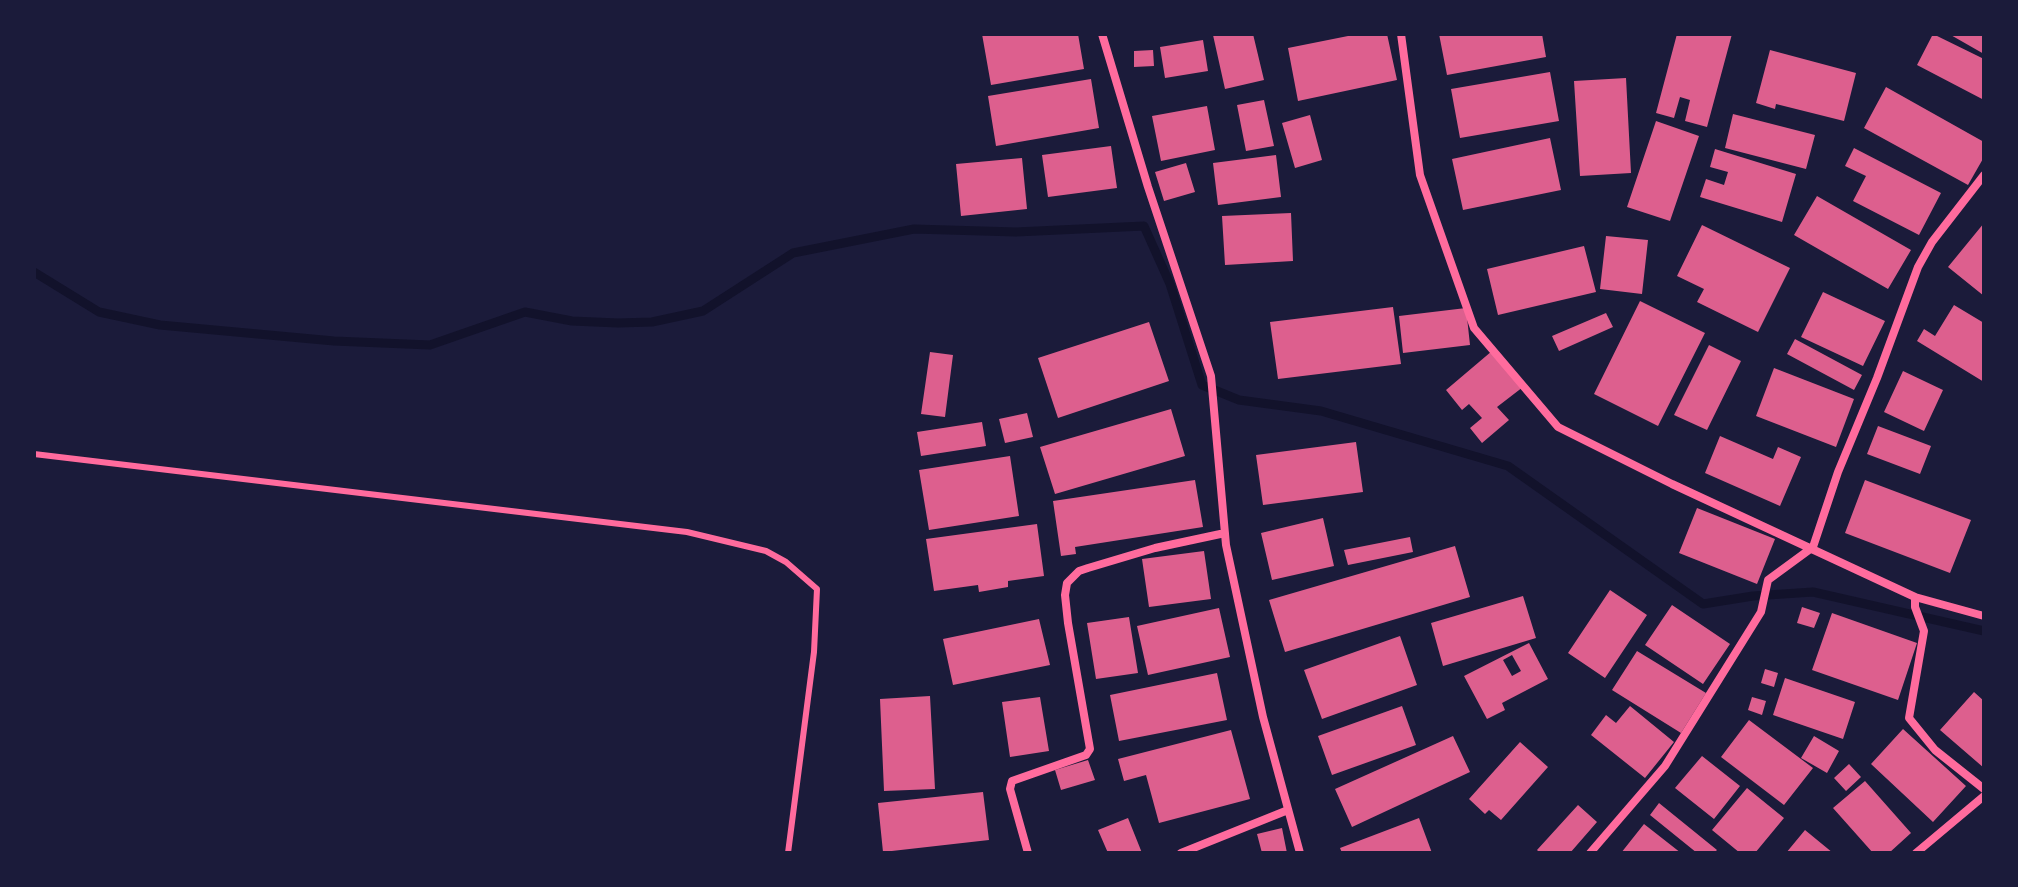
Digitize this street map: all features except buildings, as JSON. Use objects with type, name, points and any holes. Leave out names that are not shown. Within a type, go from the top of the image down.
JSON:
[{"type":"street","points":[[1102,34],[1140,162],[1211,376],[1226,545],[1260,701],[1300,853]]},
{"type":"street","points":[[1401,34],[1420,175],[1474,328],[1558,427],[1672,484],[1915,597],[1984,616]]},
{"type":"street","points":[[1590,853],[1665,766],[1761,612],[1768,580],[1813,547],[1838,472],[1918,267],[1932,242],[1984,175]]},
{"type":"street","points":[[1028,853],[1010,789],[1012,781],[1086,755],[1090,749],[1068,623],[1067,583],[1079,571],[1088,568],[1155,548],[1225,533]]},
{"type":"street","points":[[1915,597],[1915,607],[1924,631],[1909,718],[1935,750],[1984,789]]},
{"type":"street","points":[[1916,853],[1984,796]]},
{"type":"street","points":[[1181,853],[1288,810]]},
{"type":"lane","points":[[34,454],[687,532],[766,551],[786,562],[817,589],[814,652],[788,853]]},
{"type":"waterway","points":[[34,272],[99,312],[160,325],[334,341],[430,345],[525,312],[572,321],[618,323],[652,322],[703,311],[793,253],[914,229],[1016,232],[1144,226],[1170,284],[1202,385],[1239,400],[1321,411],[1508,466],[1703,604],[1753,596],[1813,592],[1984,631]]}]
